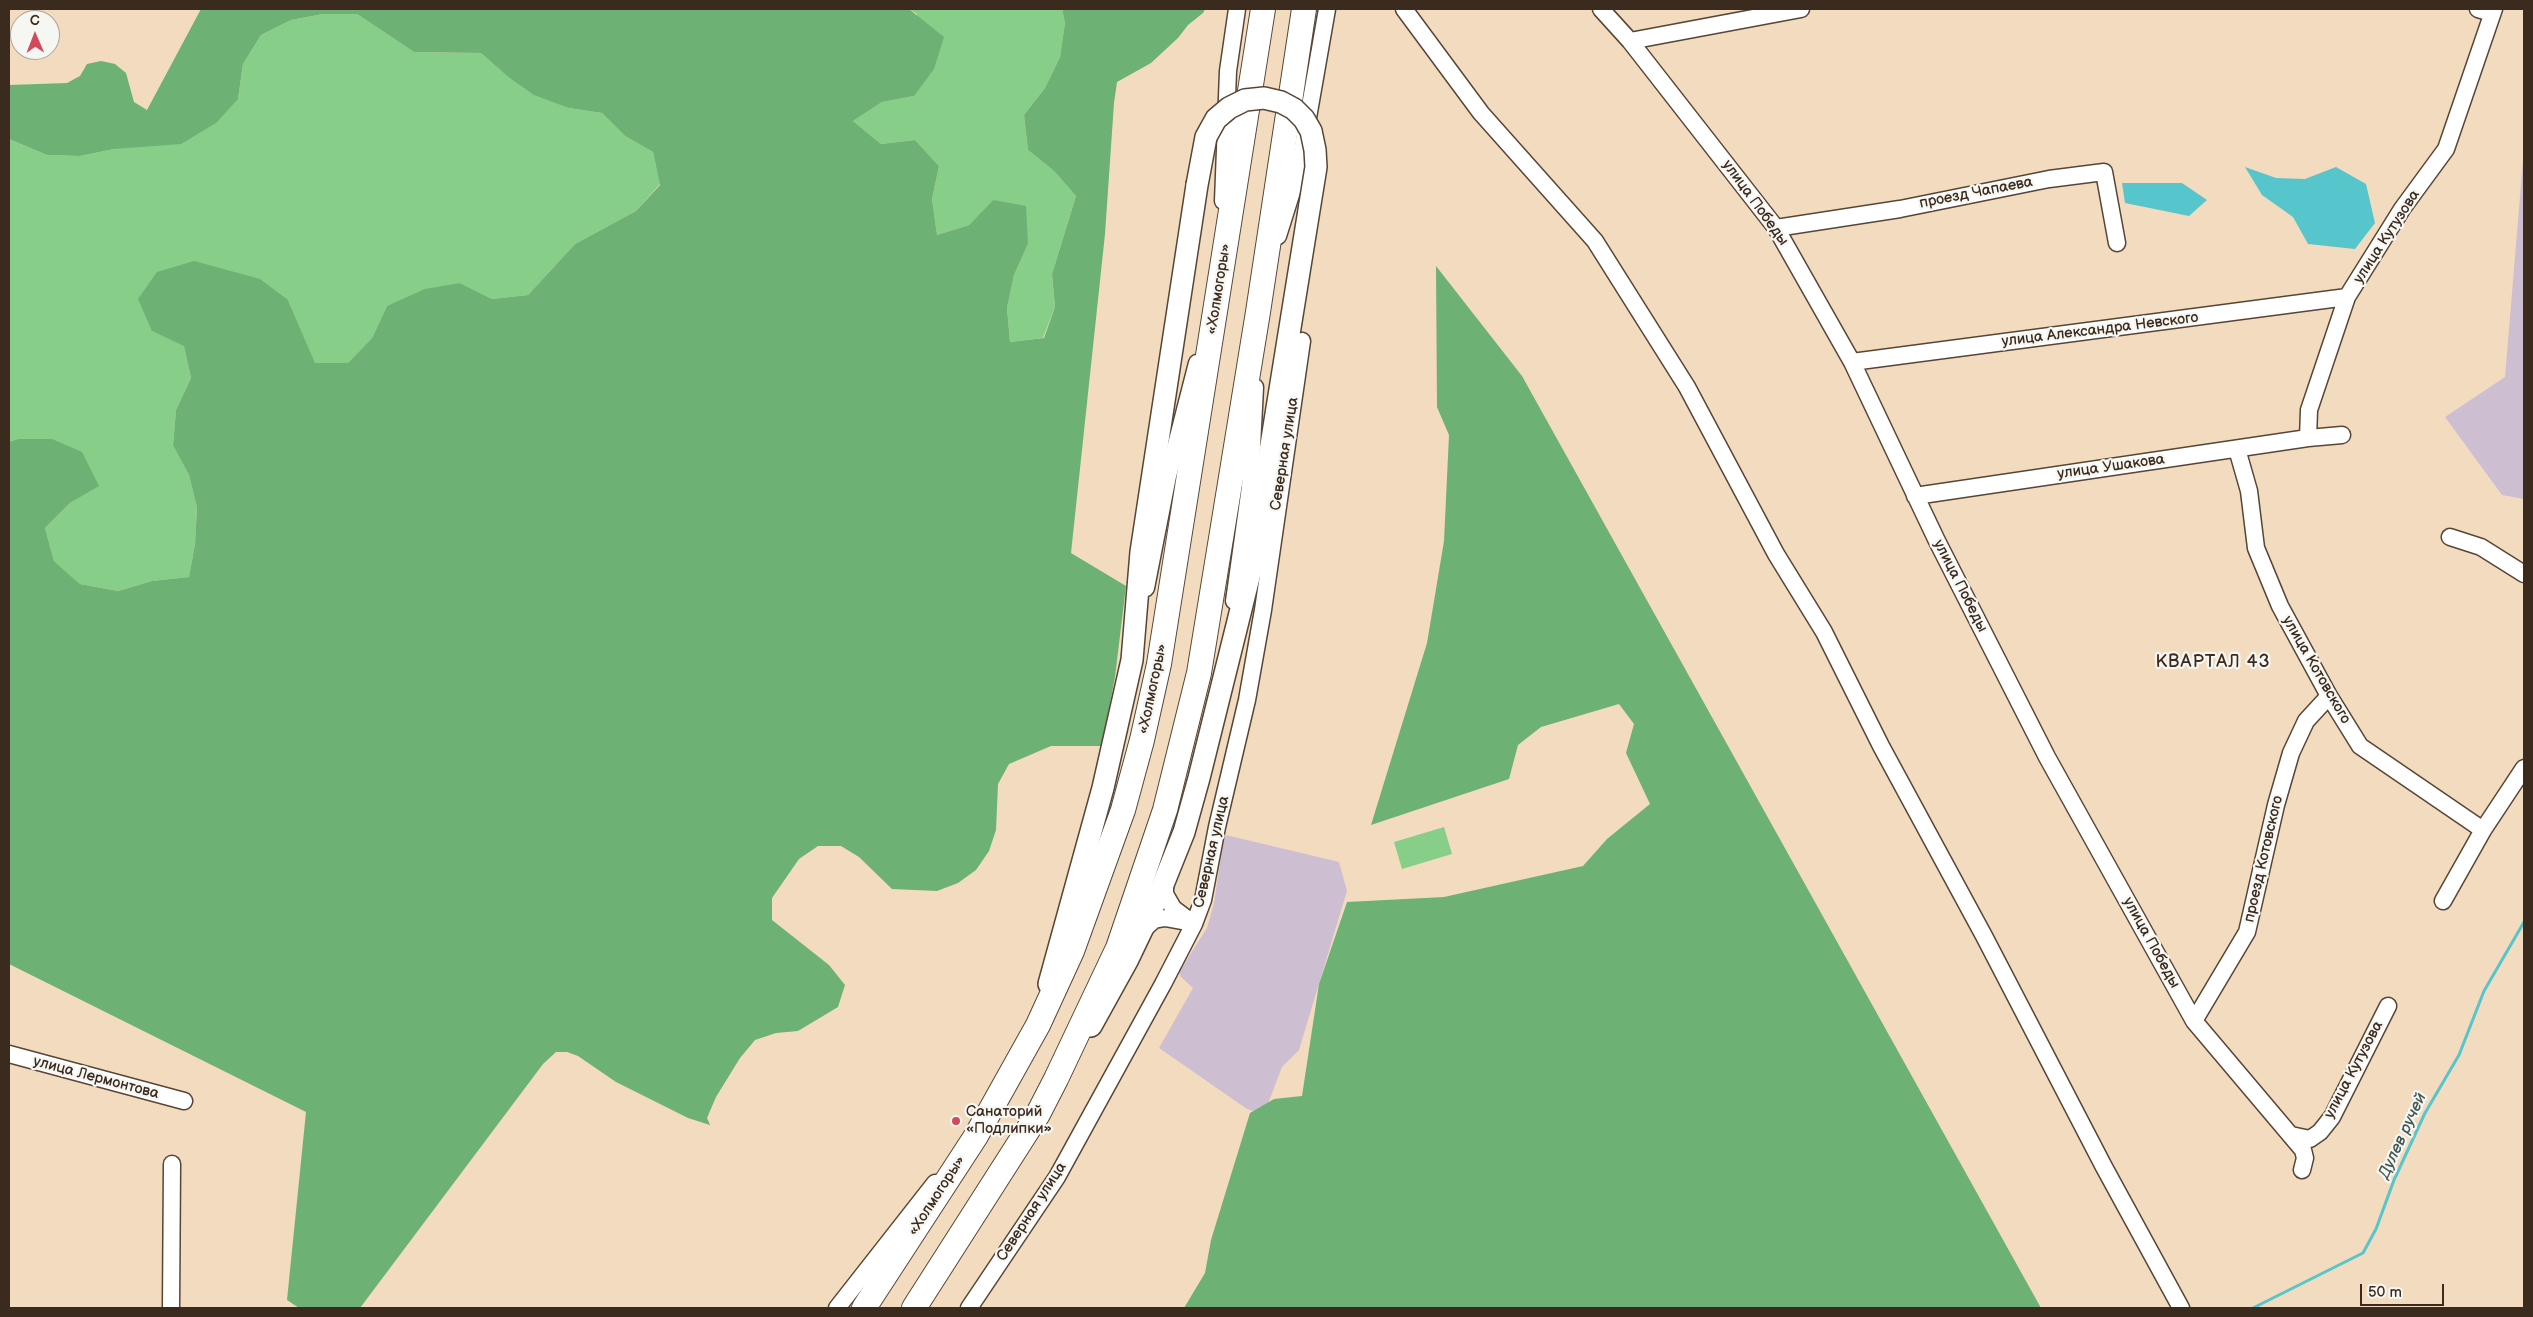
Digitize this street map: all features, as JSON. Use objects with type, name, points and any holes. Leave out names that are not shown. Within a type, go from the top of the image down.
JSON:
[{"type":"highway","name":"«Холмогоры»","points":[[864,1308],[976,1136],[1038,1025],[1072,952],[1110,850],[1142,740],[1170,599],[1263,9]]},
{"type":"highway","points":[[914,1308],[1038,1114],[1118,948],[1147,870],[1179,758],[1200,664],[1262,289],[1304,9]]},
{"type":"main road","points":[[1038,1025],[1103,788],[1132,660],[1141,552],[1206,137],[1216,120],[1229,108],[1245,100],[1264,98],[1281,102],[1294,109],[1304,118],[1311,132],[1316,167],[1251,569],[1184,832],[1144,929],[1100,1012],[1056,1079]]},
{"type":"street","points":[[1221,276],[1228,71],[1237,9]]},
{"type":"street","points":[[1262,289],[1299,169],[1327,9]]},
{"type":"street","points":[[1404,9],[1481,113],[1595,241],[1687,388],[1776,554],[1824,632],[1881,746],[1984,936],[2104,1167],[2181,1308]]},
{"type":"street","name":"улица Победы","points":[[1601,9],[1630,41],[1776,228],[1852,362],[1915,496],[2047,757],[2194,1021],[2303,1150],[2305,1158],[2302,1170]]},
{"type":"street","points":[[1630,41],[1801,9]]},
{"type":"street","name":"улица Кутузова","points":[[2308,438],[2309,410],[2347,297],[2402,209],[2446,149],[2488,10]]},
{"type":"street","name":"проезд Чапаева","points":[[1776,228],[1900,209],[2049,179],[2104,172],[2117,243]]},
{"type":"street","name":"улица Александра Невского","points":[[1852,362],[2347,297]]},
{"type":"street","points":[[1132,660],[1168,476],[1194,371],[1216,304]]},
{"type":"street","points":[[1226,666],[1250,487],[1258,312]]},
{"type":"street","name":"Северная улица","points":[[969,1308],[1057,1177],[1194,924],[1204,900],[1217,827],[1247,700],[1263,610],[1302,341]]},
{"type":"street","points":[[2308,438],[2342,435]]},
{"type":"street","name":"улица Ушакова","points":[[1915,496],[2308,438]]},
{"type":"street","name":"улица Котовского","points":[[2237,449],[2249,491],[2256,548],[2280,606],[2329,696],[2360,746],[2484,830]]},
{"type":"street","points":[[2450,538],[2481,547],[2524,574]]},
{"type":"street","name":"проезд Котовского","points":[[2194,1021],[2248,932],[2276,806],[2291,753],[2306,721],[2329,696]]},
{"type":"street","points":[[2443,901],[2484,830],[2524,768]]},
{"type":"street","points":[[1165,878],[1165,894],[1173,908],[1194,924]]},
{"type":"street","points":[[1144,929],[1154,920],[1165,918],[1194,924]]},
{"type":"street","name":"улица Кутузова","points":[[2291,1135],[2310,1139],[2320,1132],[2332,1117],[2388,1006]]},
{"type":"street","name":"улица Лермонтова","points":[[9,1054],[184,1101]]},
{"type":"street","points":[[837,1308],[917,1203],[976,1136]]},
{"type":"street","points":[[171,1308],[172,1164]]},
{"type":"shaded area","points":[[2524,148],[2524,499],[2502,495],[2445,417],[2505,377]]},
{"type":"shaded area","points":[[1226,835],[1339,862],[1347,891],[1299,1050],[1282,1067],[1264,1114],[1247,1109],[1159,1048],[1193,988],[1181,977],[1179,972],[1207,928],[1214,903],[1223,842]]},
{"type":"green space","points":[[201,9],[909,9],[944,37],[934,69],[914,96],[882,102],[853,121],[881,144],[915,140],[939,166],[932,199],[937,235],[969,225],[993,200],[1026,206],[1028,244],[1014,275],[1007,308],[1010,342],[1044,338],[1055,307],[1052,274],[1076,196],[1054,171],[1028,150],[1024,115],[1045,88],[1060,57],[1065,23],[1062,9],[1205,9],[1151,63],[1117,82],[1114,103],[1105,234],[1071,553],[1126,586],[1115,677],[1102,746],[1051,746],[1009,764],[998,784],[996,830],[989,851],[976,870],[958,883],[937,891],[892,889],[859,857],[841,846],[818,846],[799,859],[772,898],[772,920],[829,965],[845,985],[838,1007],[798,1031],[776,1033],[755,1040],[740,1058],[716,1097],[707,1118],[710,1125],[688,1118],[616,1082],[578,1056],[567,1052],[556,1052],[543,1064],[360,1308],[299,1308],[287,1300],[306,1112],[9,964],[9,442],[18,439],[52,439],[82,452],[99,486],[70,503],[45,528],[54,561],[80,584],[118,591],[152,581],[189,577],[195,544],[197,508],[189,475],[173,445],[176,410],[191,378],[184,346],[152,331],[138,299],[157,272],[194,261],[260,279],[288,300],[315,363],[348,363],[372,338],[387,306],[425,289],[460,283],[492,299],[528,295],[575,244],[636,211],[660,185],[653,152],[625,136],[602,113],[569,108],[534,95],[507,76],[481,53],[414,52],[357,14],[323,14],[291,20],[261,35],[243,64],[238,99],[216,123],[181,144],[114,149],[80,156],[47,155],[9,139],[9,85],[67,83],[80,76],[87,64],[101,61],[115,64],[126,73],[134,102],[147,110]]},
{"type":"green space","points":[[909,9],[1062,9],[1065,23],[1060,57],[1045,88],[1024,115],[1028,150],[1054,171],[1076,196],[1052,274],[1055,307],[1043,338],[1010,342],[1007,308],[1014,275],[1028,244],[993,200],[969,225],[937,235],[932,199],[939,166],[915,140],[881,144],[853,121],[882,102],[914,96],[917,14]]},
{"type":"green space","points":[[323,14],[357,14],[414,52],[481,53],[507,76],[569,108],[602,113],[625,136],[653,152],[660,184],[636,211],[575,244],[528,295],[492,299],[460,283],[387,306],[372,338],[348,363],[315,364],[288,300],[152,331],[184,345],[191,378],[176,410],[173,444],[189,475],[197,508],[195,544],[189,577],[152,581],[118,591],[80,584],[54,561],[45,528],[70,503],[98,486],[18,439],[9,442],[9,139],[47,155],[80,156],[114,149],[238,99],[243,64],[261,35],[291,20]]},
{"type":"green space","points":[[1436,266],[1522,376],[2041,1308],[1184,1308],[1205,1273],[1211,1240],[1250,1113],[1274,1099],[1302,1096],[1319,984],[1347,902],[1444,897],[1583,866],[1607,839],[1650,804],[1626,753],[1634,724],[1619,704],[1541,727],[1518,745],[1509,779],[1371,825],[1427,643],[1444,541],[1449,435],[1437,407]]},
{"type":"green space","points":[[1444,827],[1452,854],[1402,869],[1394,842]]},
{"type":"water","points":[[2245,167],[2276,178],[2305,179],[2336,167],[2366,184],[2375,223],[2355,249],[2308,244],[2293,217],[2262,195]]},
{"type":"water","points":[[2122,183],[2182,183],[2207,200],[2189,216],[2125,203]]},
{"type":"waterway","name":"Дулев ручей","points":[[2253,1308],[2363,1253],[2376,1229],[2394,1180],[2425,1113],[2459,1055],[2484,991],[2524,922]]},
{"type":"place","name":"Санаторий «Подлипки»","points":[[956,1121]]},
{"type":"district","name":"КВАРТАЛ 43","points":[[2213,662]]}]
